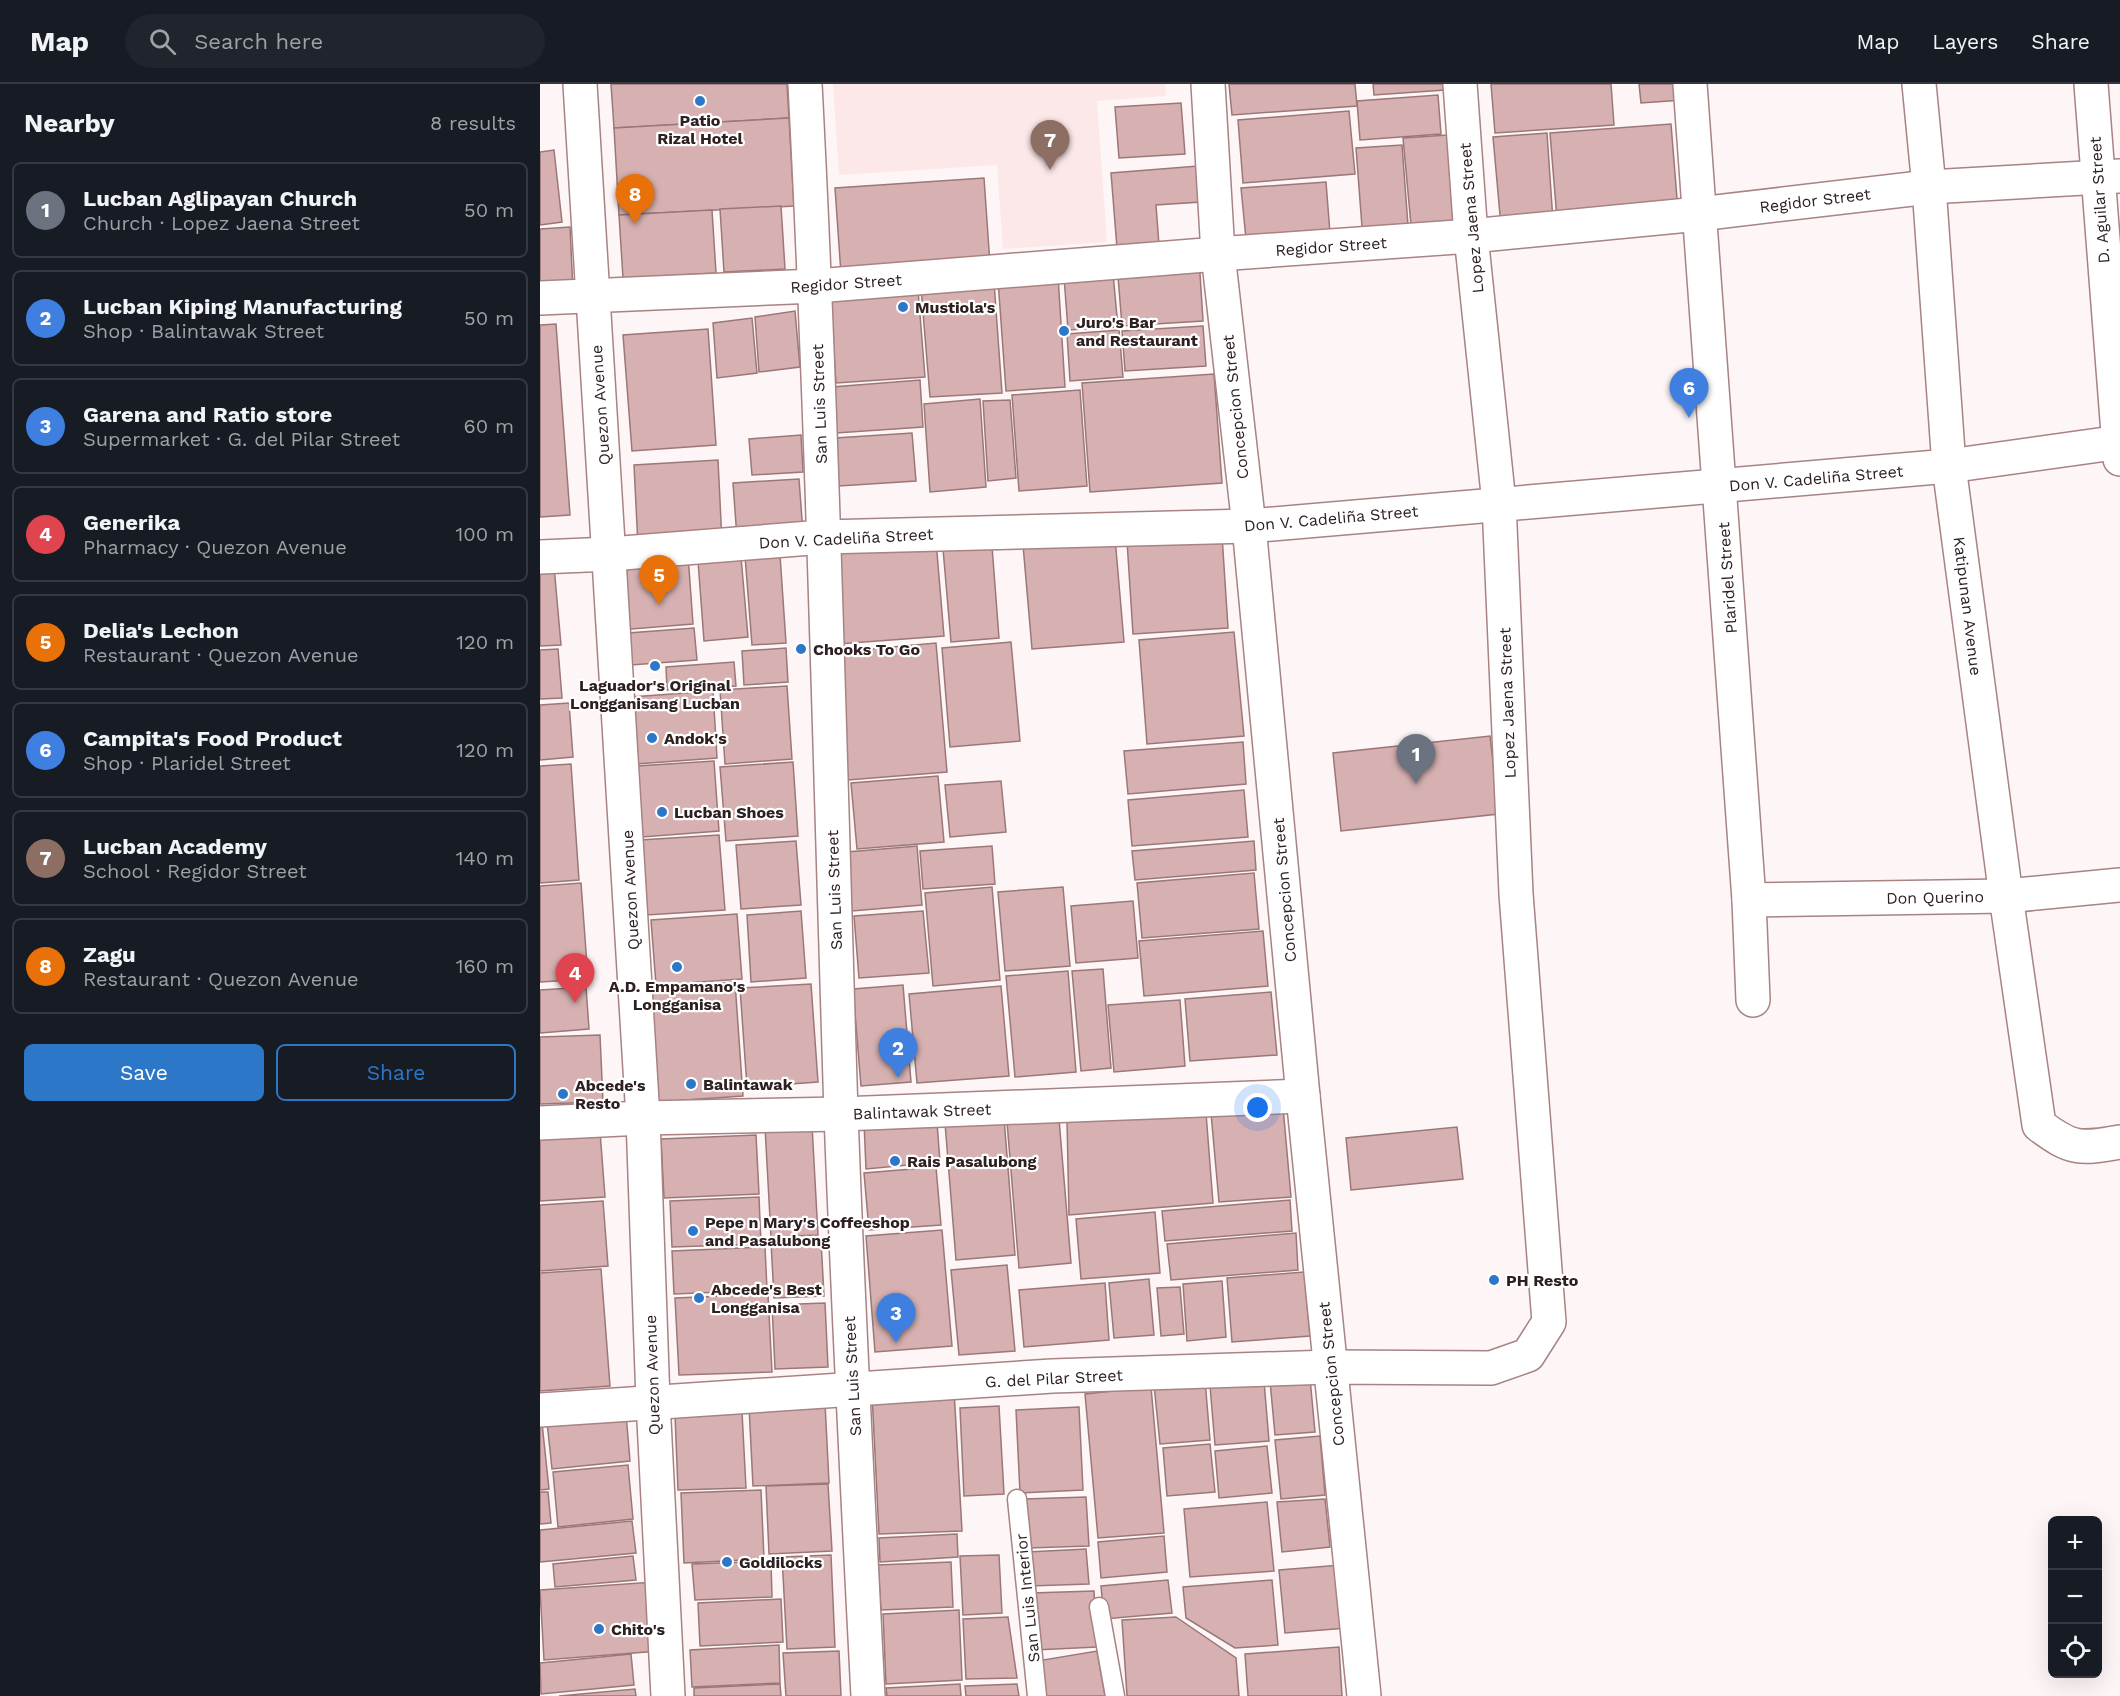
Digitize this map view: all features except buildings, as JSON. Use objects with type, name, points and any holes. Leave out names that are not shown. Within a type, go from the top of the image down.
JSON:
[{"type":"street","name":"Quezon Avenue","points":[[580,84],[644,1118],[653,1401],[668,1696]]},
{"type":"street","name":"San Luis Street","points":[[805,84],[816,286],[852,1390],[868,1696]]},
{"type":"street","name":"Concepcion Street","points":[[1208,84],[1218,254],[1249,526],[1303,1096],[1364,1696]]},
{"type":"street","name":"Lopez Jaena Street","points":[[1460,84],[1471,236],[1499,503],[1516,894],[1549,1322]]},
{"type":"street","name":"Plaridel Street","points":[[1690,84],[1749,900],[1753,1000]]},
{"type":"street","name":"Katipunan Avenue","points":[[1919,84],[1950,466],[2006,896],[2039,1125],[2061,1142],[2087,1148],[2120,1142]]},
{"type":"street","name":"D. Aguilar Street","points":[[2091,84],[2109,177],[2119,447]]},
{"type":"street","name":"Regidor Street","points":[[540,298],[816,286],[1471,236],[1699,214],[1929,187],[2109,177]]},
{"type":"street","name":"Don V. Cadeliña Street","points":[[540,557],[610,554],[823,537],[1249,526],[1950,466],[2119,447]]},
{"type":"street","name":"Don Querino","points":[[1749,900],[2006,896],[2120,885]]},
{"type":"street","name":"Balintawak Street","points":[[540,1123],[1303,1096]]},
{"type":"street","name":"G. del Pilar Street","points":[[540,1410],[1052,1376],[1330,1367],[1491,1368],[1528,1355],[1549,1322]]},
{"type":"lane","name":"San Luis Interior","points":[[1017,1499],[1037,1696]]},
{"type":"lane","points":[[1099,1607],[1115,1696]]},
{"type":"shaded area","points":[[833,84],[1165,84],[1166,96],[1097,101],[1107,242],[1003,249],[997,165],[839,175]]},
{"type":"place","name":"Patio Rizal Hotel","points":[[700,101]]},
{"type":"place","name":"Lucban Academy","points":[[1050,170]]},
{"type":"place","name":"Zagu","points":[[635,224]]},
{"type":"place","name":"Mustiola's","points":[[903,307]]},
{"type":"place","name":"Juro's Bar and Restaurant","points":[[1064,331]]},
{"type":"place","name":"Campita's Food Product","points":[[1689,418]]},
{"type":"place","name":"Delia's Lechon","points":[[659,605]]},
{"type":"place","name":"Chooks To Go","points":[[801,649]]},
{"type":"place","name":"Laguador's Original Longganisang Lucban","points":[[655,666]]},
{"type":"place","name":"Andok's","points":[[652,738]]},
{"type":"place","name":"Lucban Aglipayan Church","points":[[1416,784]]},
{"type":"place","name":"Lucban Shoes","points":[[662,812]]},
{"type":"place","name":"A.D. Empamano's Longganisa","points":[[677,967]]},
{"type":"place","name":"Generika","points":[[575,1003]]},
{"type":"place","name":"Lucban Kiping Manufacturing","points":[[898,1078]]},
{"type":"place","name":"Balintawak","points":[[691,1084]]},
{"type":"place","name":"Abcede's Resto","points":[[563,1094]]},
{"type":"place","name":"Rais Pasalubong","points":[[895,1161]]},
{"type":"place","name":"Pepe n Mary's Coffeeshop and Pasalubong","points":[[693,1231]]},
{"type":"place","name":"PH Resto","points":[[1494,1280]]},
{"type":"place","name":"Abcede's Best Longganisa","points":[[699,1298]]},
{"type":"place","name":"Garena and Ratio store","points":[[896,1343]]},
{"type":"place","name":"Goldilocks","points":[[727,1562]]},
{"type":"place","name":"Chito's","points":[[599,1629]]}]
